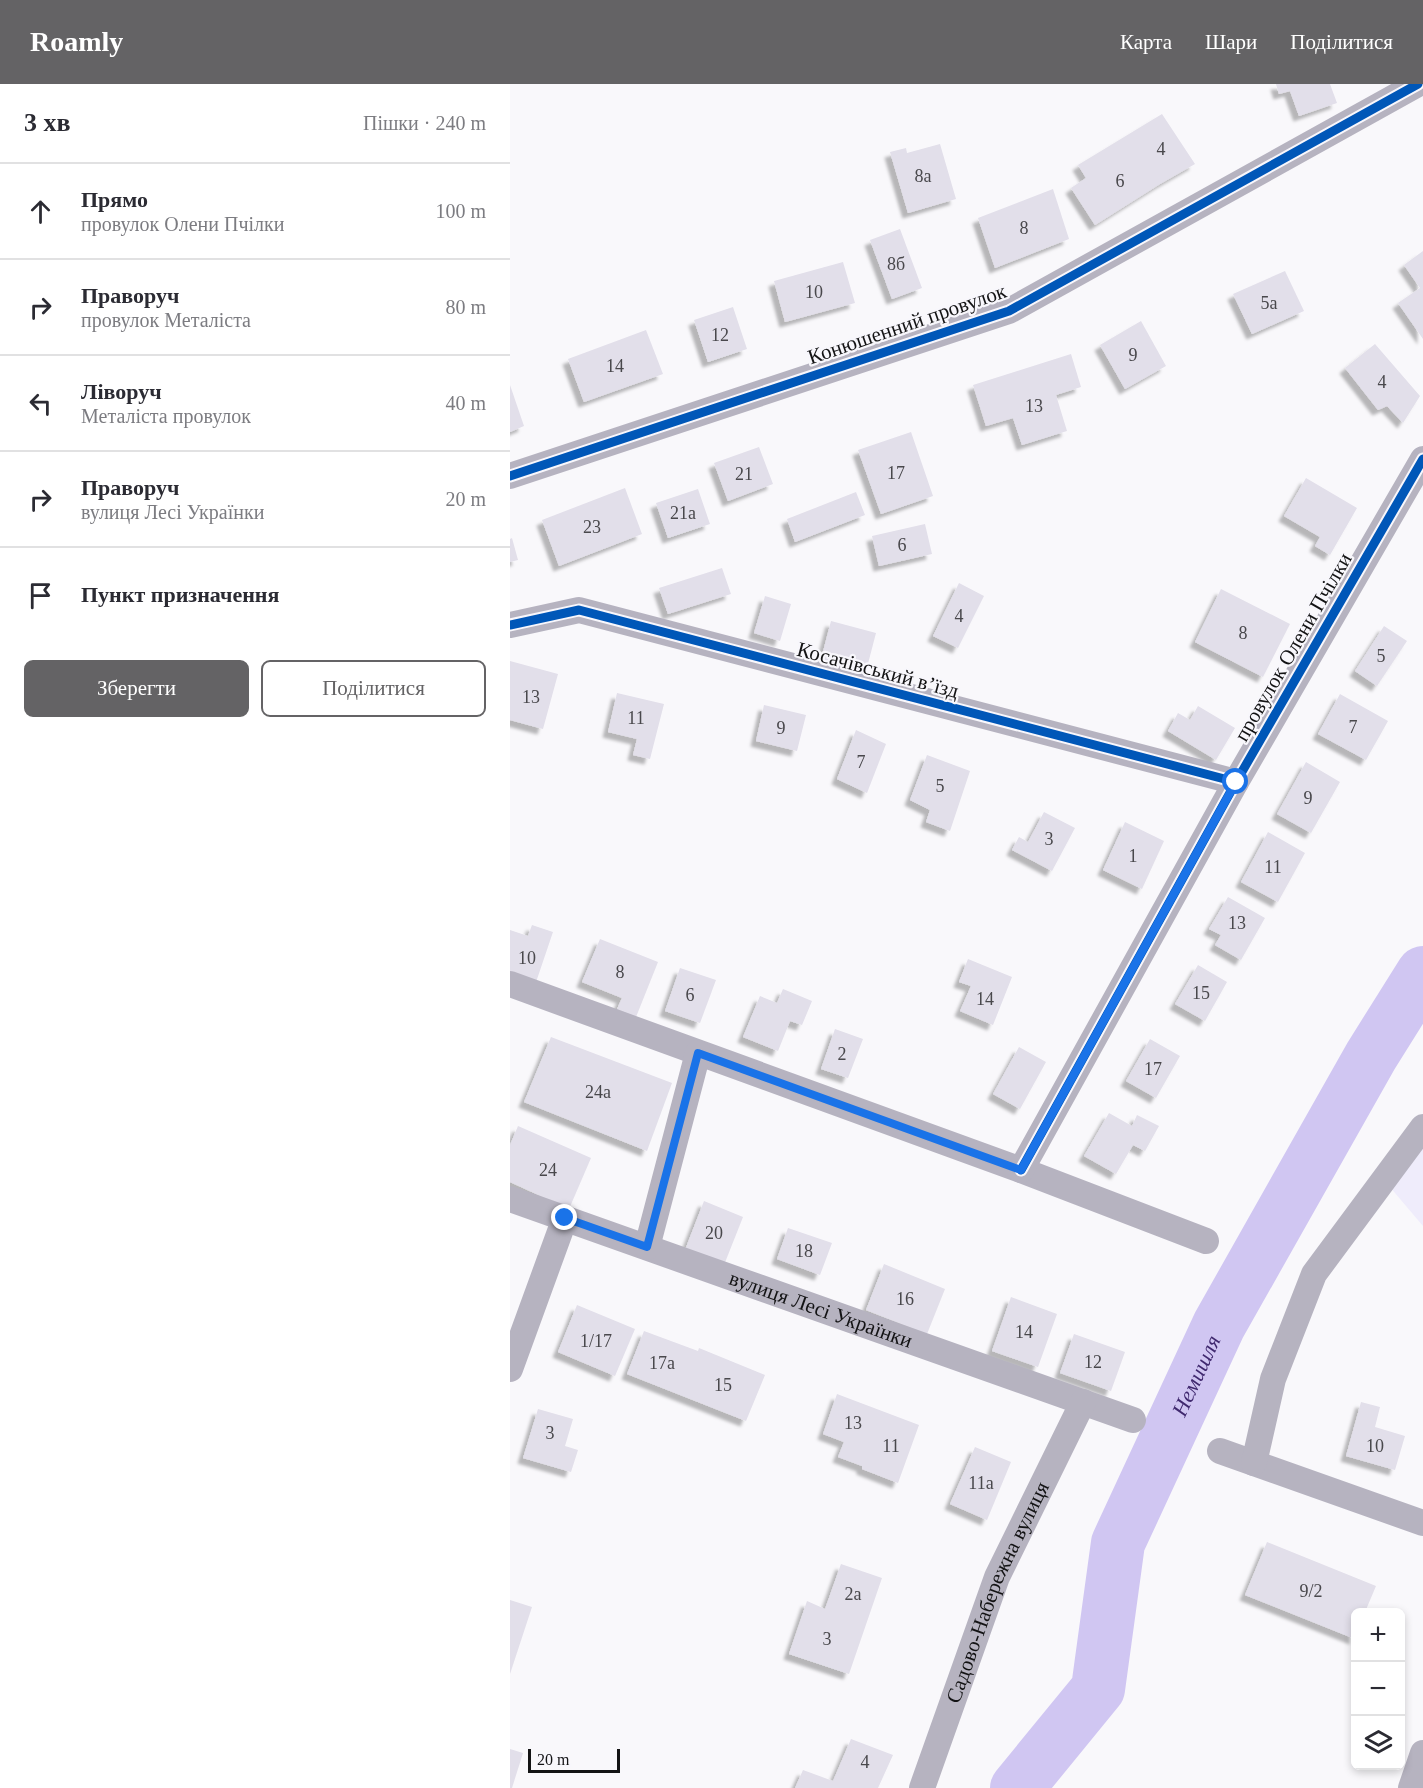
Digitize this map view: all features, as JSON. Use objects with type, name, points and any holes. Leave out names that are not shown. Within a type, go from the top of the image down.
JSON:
[{"type":"street","name":"Конюшенний провулок","points":[[510,476],[1009,311],[1418,84]]},
{"type":"street","name":"провулок Олени Пчілки","points":[[1021,1170],[1236,782],[1423,459]]},
{"type":"street","name":"Косачівський в’їзд","points":[[510,625],[579,610],[1236,782]]},
{"type":"street","points":[[510,984],[1021,1170],[1206,1241]]},
{"type":"street","points":[[647,1247],[698,1053]]},
{"type":"street","points":[[1254,1462],[1273,1379],[1314,1274],[1423,1126]]},
{"type":"street","name":"вулиця Лесі Українки","points":[[510,1199],[1133,1420]]},
{"type":"street","points":[[510,1369],[565,1218]]},
{"type":"street","name":"Садово-Набережна вулиця","points":[[922,1788],[997,1577],[1083,1402]]},
{"type":"street","points":[[1220,1451],[1423,1523]]},
{"type":"street","points":[[1411,1788],[1423,1753]]},
{"type":"shaded area","points":[[1423,1127],[1423,1226],[1384,1180]]},
{"type":"building","points":[[1276,84],[1330,84],[1337,103],[1299,116],[1290,91],[1279,94]]},
{"type":"building","points":[[1162,114],[1195,164],[1095,225],[1071,188],[1086,178],[1078,165]]},
{"type":"building","points":[[940,144],[956,199],[908,213],[890,152],[906,148],[907,153]]},
{"type":"building","points":[[1053,189],[1069,239],[995,268],[978,218]]},
{"type":"building","points":[[900,229],[922,288],[892,299],[870,240]]},
{"type":"building","points":[[1423,251],[1423,339],[1398,303],[1420,288],[1404,265]]},
{"type":"building","points":[[843,262],[855,303],[785,322],[774,281]]},
{"type":"building","points":[[1285,271],[1304,311],[1252,334],[1233,294]]},
{"type":"building","points":[[733,307],[747,349],[708,362],[694,320]]},
{"type":"building","points":[[1141,321],[1166,366],[1125,389],[1100,345]]},
{"type":"building","points":[[646,330],[663,374],[584,402],[568,359]]},
{"type":"building","points":[[1375,344],[1420,396],[1403,423],[1387,406],[1378,410],[1345,368]]},
{"type":"building","points":[[1071,354],[1081,387],[1056,395],[1067,431],[1022,445],[1013,418],[986,426],[973,385]]},
{"type":"building","points":[[510,385],[524,426],[510,432]]},
{"type":"building","points":[[911,432],[933,496],[881,514],[858,450]]},
{"type":"building","points":[[759,447],[773,484],[728,501],[714,463]]},
{"type":"building","points":[[1306,478],[1357,508],[1330,555],[1315,546],[1320,537],[1284,516]]},
{"type":"building","points":[[625,488],[642,534],[559,566],[542,520]]},
{"type":"building","points":[[698,489],[710,524],[668,538],[656,503]]},
{"type":"building","points":[[856,492],[865,515],[795,542],[787,519]]},
{"type":"building","points":[[925,524],[932,554],[879,566],[872,536]]},
{"type":"building","points":[[512,538],[518,560],[510,562],[510,539]]},
{"type":"building","points":[[722,568],[731,594],[668,614],[659,588]]},
{"type":"building","points":[[959,583],[984,596],[958,648],[933,636]]},
{"type":"building","points":[[1221,589],[1290,624],[1263,677],[1195,642]]},
{"type":"building","points":[[765,596],[791,604],[780,641],[754,633]]},
{"type":"building","points":[[831,621],[876,633],[864,679],[819,667]]},
{"type":"building","points":[[1384,626],[1407,641],[1377,686],[1355,671]]},
{"type":"building","points":[[510,661],[558,674],[543,729],[510,720]]},
{"type":"building","points":[[617,693],[664,704],[650,759],[633,755],[637,739],[608,732]]},
{"type":"building","points":[[1340,694],[1388,721],[1366,760],[1318,734]]},
{"type":"building","points":[[764,705],[806,715],[797,751],[756,741]]},
{"type":"building","points":[[1198,706],[1235,728],[1216,760],[1168,731],[1178,713],[1190,720]]},
{"type":"building","points":[[856,730],[886,744],[867,793],[837,779]]},
{"type":"building","points":[[927,755],[970,771],[950,831],[926,822],[930,810],[910,800]]},
{"type":"building","points":[[1306,762],[1340,782],[1311,833],[1277,814]]},
{"type":"building","points":[[1044,812],[1075,828],[1052,871],[1012,850],[1019,837],[1028,842]]},
{"type":"building","points":[[1125,822],[1164,841],[1142,889],[1103,870]]},
{"type":"building","points":[[1268,832],[1305,853],[1278,902],[1241,882]]},
{"type":"building","points":[[1228,897],[1265,918],[1241,960],[1215,945],[1221,935],[1209,929]]},
{"type":"building","points":[[532,925],[553,932],[534,988],[510,980],[510,930],[528,936]]},
{"type":"building","points":[[600,939],[658,962],[636,1017],[617,1009],[622,998],[582,982]]},
{"type":"building","points":[[968,959],[1012,977],[993,1025],[960,1011],[971,986],[959,982]]},
{"type":"building","points":[[1198,965],[1227,982],[1205,1021],[1175,1004]]},
{"type":"building","points":[[680,968],[716,980],[700,1023],[665,1011]]},
{"type":"building","points":[[783,989],[812,1001],[802,1025],[790,1021],[778,1051],[743,1037],[760,996],[777,1003]]},
{"type":"building","points":[[835,1029],[863,1039],[848,1078],[821,1069]]},
{"type":"building","points":[[551,1037],[672,1083],[647,1151],[524,1102]]},
{"type":"building","points":[[1150,1039],[1180,1056],[1156,1098],[1126,1081]]},
{"type":"building","points":[[1019,1047],[1046,1062],[1020,1109],[993,1094]]},
{"type":"building","points":[[1109,1113],[1132,1126],[1137,1115],[1159,1126],[1145,1151],[1133,1145],[1116,1174],[1084,1156]]},
{"type":"building","points":[[518,1126],[591,1158],[569,1209],[510,1182],[510,1145]]},
{"type":"building","points":[[704,1201],[743,1217],[724,1265],[685,1250]]},
{"type":"building","points":[[788,1228],[832,1243],[820,1275],[777,1259]]},
{"type":"building","points":[[884,1264],[945,1289],[927,1334],[866,1310]]},
{"type":"building","points":[[1011,1297],[1057,1314],[1038,1367],[992,1351]]},
{"type":"building","points":[[577,1305],[635,1329],[615,1376],[558,1352]]},
{"type":"building","points":[[644,1331],[698,1351],[699,1348],[765,1375],[746,1421],[627,1374]]},
{"type":"building","points":[[1074,1334],[1125,1352],[1111,1391],[1060,1373]]},
{"type":"building","points":[[837,1394],[919,1425],[898,1483],[838,1457],[844,1442],[823,1434]]},
{"type":"building","points":[[1361,1402],[1380,1407],[1375,1427],[1405,1436],[1395,1470],[1346,1456]]},
{"type":"building","points":[[538,1409],[573,1419],[565,1446],[578,1450],[571,1472],[523,1458]]},
{"type":"building","points":[[975,1447],[1011,1462],[987,1520],[950,1504]]},
{"type":"building","points":[[1267,1542],[1376,1586],[1367,1608],[1351,1608],[1351,1637],[1245,1595]]},
{"type":"building","points":[[841,1564],[882,1578],[849,1674],[789,1654],[807,1601],[825,1609]]},
{"type":"building","points":[[510,1600],[532,1607],[510,1674]]},
{"type":"building","points":[[851,1739],[893,1755],[878,1788],[795,1788],[803,1770],[833,1781]]},
{"type":"building","points":[[510,1749],[523,1753],[512,1788],[510,1788]]},
{"type":"waterway","name":"Немишля","points":[[1017,1788],[1098,1689],[1118,1543],[1219,1325],[1371,1056],[1423,973]]},
{"type":"cycle path","points":[[510,476],[1009,311],[1418,84]]},
{"type":"cycle path","points":[[1021,1170],[1236,782],[1423,459]]},
{"type":"cycle path","points":[[510,625],[579,610],[1236,782]]},
{"type":"route","points":[[565,1218],[647,1247],[698,1053],[1021,1170],[1236,782]]}]
